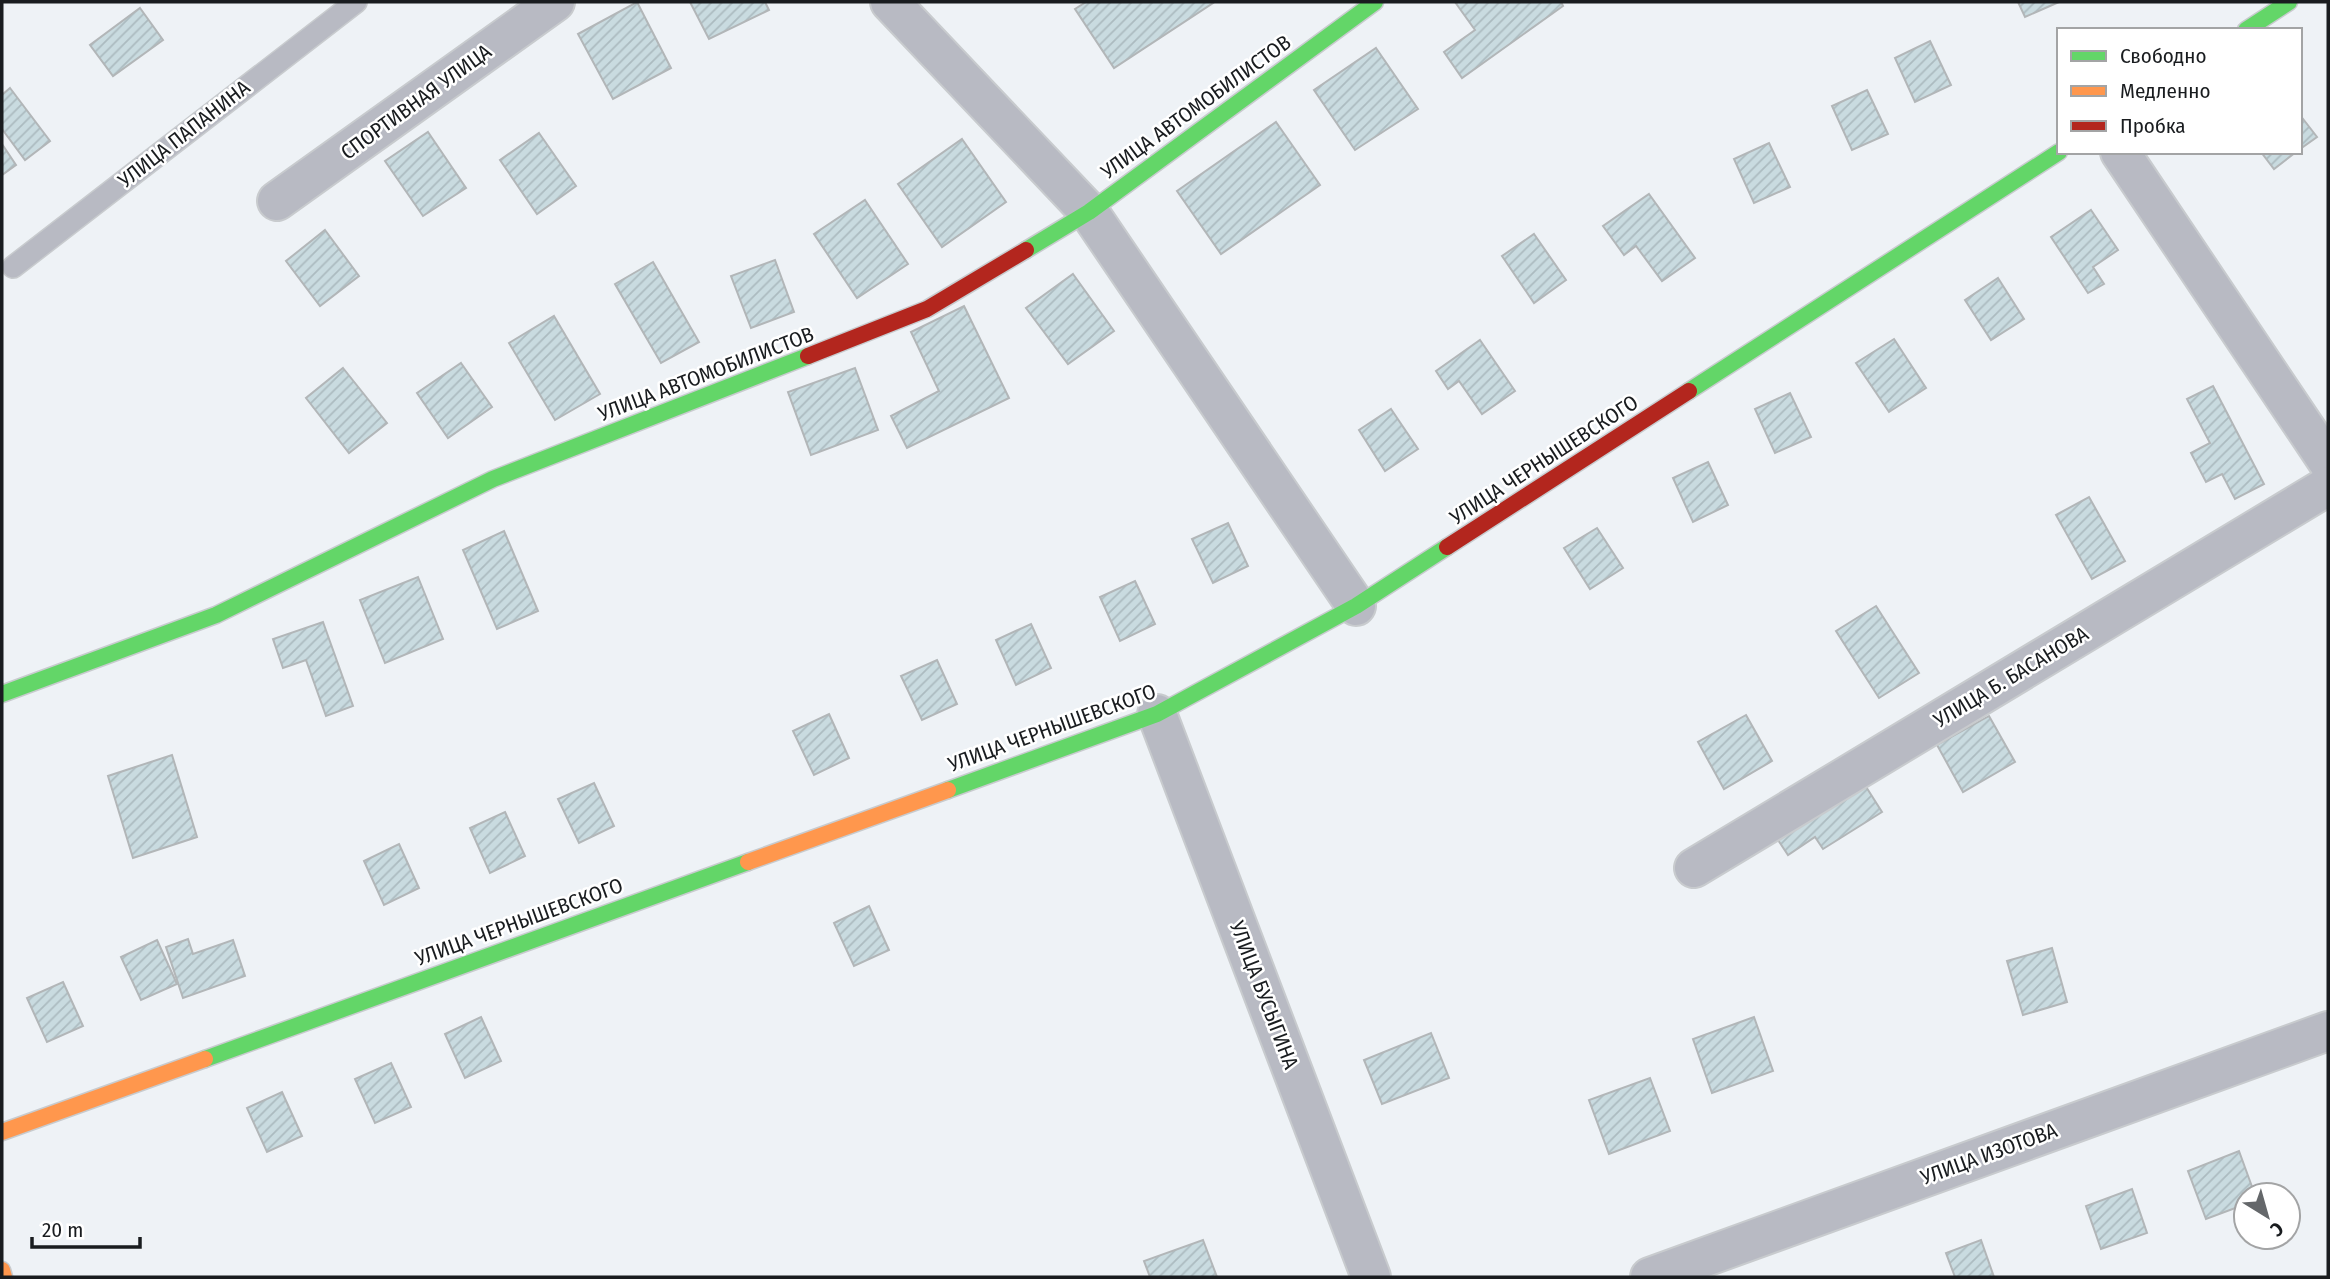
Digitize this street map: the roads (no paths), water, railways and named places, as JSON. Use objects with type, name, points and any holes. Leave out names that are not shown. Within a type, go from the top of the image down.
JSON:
[{"type":"street","name":"СПОРТИВНАЯ УЛИЦА","points":[[277,201],[555,2]]},
{"type":"street","points":[[890,2],[1089,212],[1356,606]]},
{"type":"street","name":"УЛИЦА АВТОМОБИЛИСТОВ","points":[[2,694],[216,615],[493,480],[927,309],[1089,212],[1375,2]]},
{"type":"street","points":[[2249,28],[2289,2]]},
{"type":"street","name":"УЛИЦА ЧЕРНЫШЕВСКОГО","points":[[2,1132],[1157,714],[1356,606],[2057,153]]},
{"type":"street","points":[[2121,154],[2328,463]]},
{"type":"street","name":"УЛИЦА Б. БАСАНОВА","points":[[1694,868],[2328,486]]},
{"type":"street","name":"УЛИЦА БУСЫГИНА","points":[[1157,714],[1371,1277]]},
{"type":"street","name":"УЛИЦА ИЗОТОВА","points":[[1650,1277],[2328,1031]]},
{"type":"street","points":[[2,1270],[4,1277]]},
{"type":"lane","name":"УЛИЦА ПАПАНИНА","points":[[13,267],[356,2]]}]
